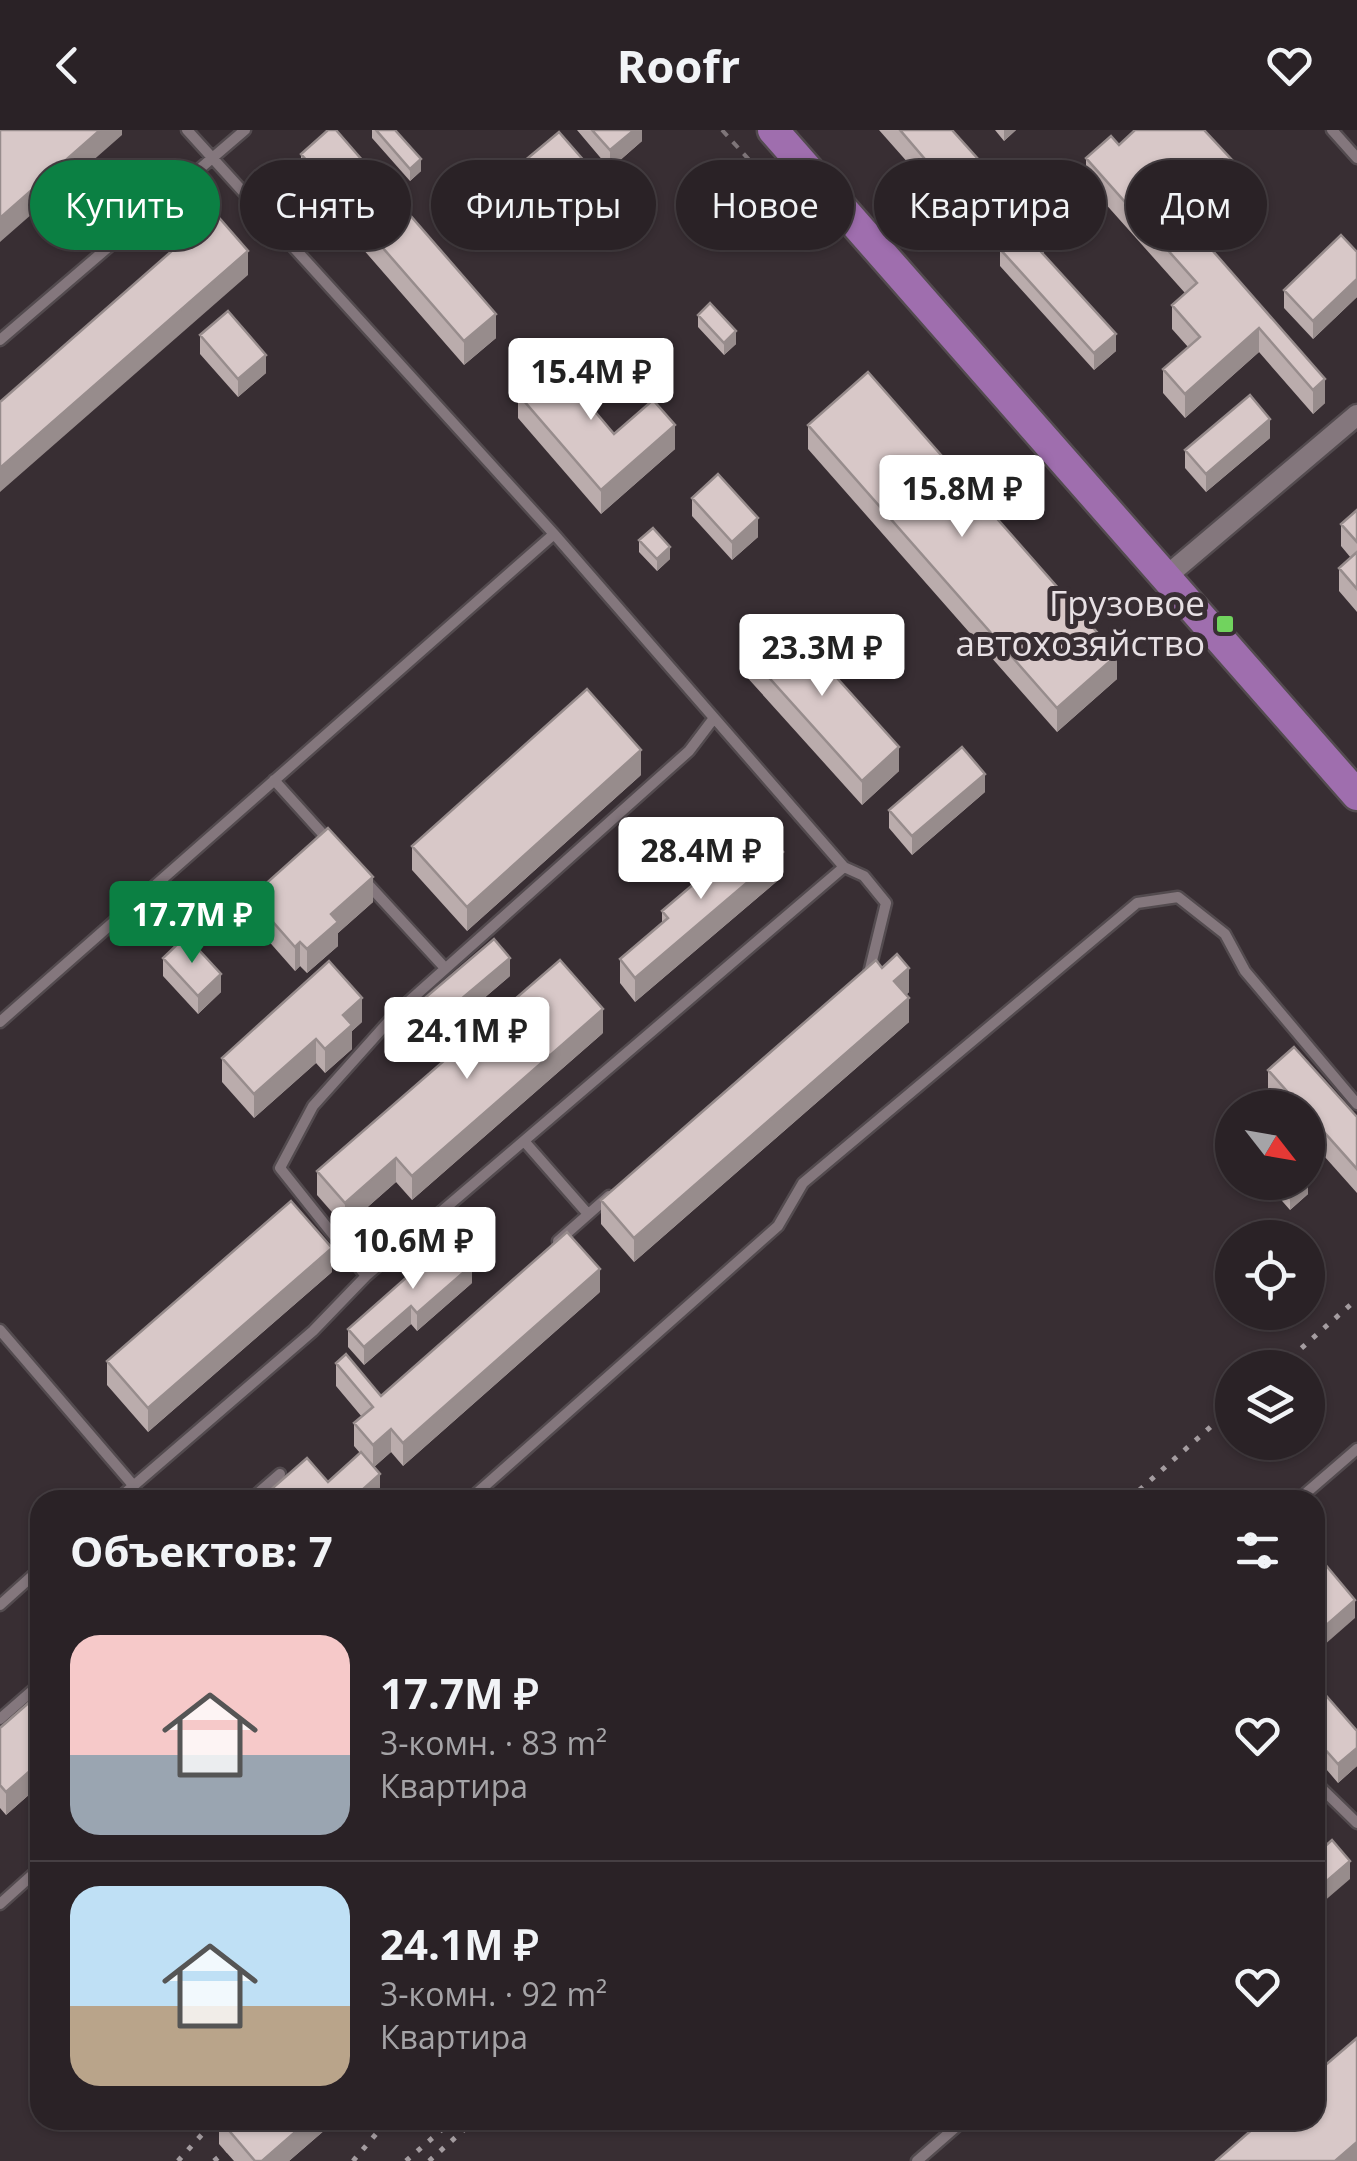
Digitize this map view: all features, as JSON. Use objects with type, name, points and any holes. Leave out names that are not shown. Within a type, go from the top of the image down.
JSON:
[{"type":"main road","points":[[773,130],[1357,794]]},
{"type":"street","points":[[1168,576],[1357,414]]},
{"type":"lane","points":[[186,130],[212,160],[246,130]]},
{"type":"lane","points":[[1332,130],[1357,158]]},
{"type":"lane","points":[[220,169],[554,534],[844,868],[864,876],[886,903],[869,972],[854,985]]},
{"type":"lane","points":[[0,340],[106,250]]},
{"type":"lane","points":[[0,1022],[554,534]]},
{"type":"lane","points":[[366,1276],[280,1168],[313,1106],[398,1012],[689,751],[714,718]]},
{"type":"lane","points":[[274,780],[340,853]]},
{"type":"lane","points":[[353,867],[445,968]]},
{"type":"lane","points":[[127,1490],[313,1331],[366,1276],[844,868]]},
{"type":"lane","points":[[480,1490],[778,1226],[803,1183],[1137,903],[1178,896],[1225,934],[1245,971],[1357,1104]]},
{"type":"lane","points":[[524,1141],[588,1214]]},
{"type":"lane","points":[[546,1252],[618,1189]]},
{"type":"lane","points":[[0,1330],[133,1485]]},
{"type":"lane","points":[[1310,1490],[1357,1449]]},
{"type":"lane","points":[[262,1490],[280,1474]]},
{"type":"lane","points":[[0,1605],[30,1578]]},
{"type":"lane","points":[[0,1700],[5,1715],[30,1693]]},
{"type":"lane","points":[[1325,1794],[1357,1823]]},
{"type":"lane","points":[[0,1904],[30,1877]]},
{"type":"lane","points":[[916,2161],[952,2130]]},
{"type":"path","points":[[722,130],[749,160]]},
{"type":"building","points":[[0,130],[100,130],[66,160],[30,160],[30,192],[0,218]]},
{"type":"building","points":[[328,130],[336,130],[362,160],[306,160],[301,154]]},
{"type":"building","points":[[376,130],[395,130],[421,159],[411,168],[411,160],[402,160]]},
{"type":"building","points":[[592,130],[634,130],[610,150]]},
{"type":"building","points":[[900,130],[952,130],[978,159],[977,160],[926,160]]},
{"type":"building","points":[[1135,130],[1204,130],[1232,160],[1126,160],[1126,203],[1106,181],[1106,160],[1086,158],[1111,136],[1119,145]]},
{"type":"building","points":[[559,132],[583,160],[526,160]]},
{"type":"building","points":[[411,216],[431,239],[431,250],[440,250],[496,314],[464,341],[385,250],[411,250]]},
{"type":"building","points":[[220,219],[240,242],[240,250],[248,251],[0,468],[0,402],[173,250],[220,250]]},
{"type":"building","points":[[1341,235],[1357,252],[1357,279],[1313,321],[1284,290]]},
{"type":"building","points":[[1001,250],[1039,250],[1116,334],[1094,353]]},
{"type":"building","points":[[1168,250],[1212,250],[1325,379],[1313,390],[1259,328],[1185,394],[1163,369],[1200,337],[1172,305],[1197,283]]},
{"type":"building","points":[[710,303],[736,331],[724,343],[698,315]]},
{"type":"building","points":[[228,311],[266,355],[238,379],[200,335]]},
{"type":"building","points":[[567,351],[589,376],[575,388],[614,434],[653,400],[675,425],[601,490],[518,394]]},
{"type":"building","points":[[868,372],[1117,655],[1057,708],[808,425]]},
{"type":"building","points":[[1250,395],[1270,419],[1206,474],[1185,450]]},
{"type":"building","points":[[718,474],[758,518],[732,542],[692,498]]},
{"type":"building","points":[[1357,510],[1357,542],[1341,524]]},
{"type":"building","points":[[653,528],[670,547],[657,559],[639,540]]},
{"type":"building","points":[[1357,552],[1357,589],[1339,568]]},
{"type":"building","points":[[783,618],[899,747],[862,781],[745,651]]},
{"type":"building","points":[[587,689],[641,750],[467,907],[412,846]]},
{"type":"building","points":[[962,747],[985,774],[912,836],[889,810]]},
{"type":"building","points":[[328,828],[373,877],[331,914],[338,922],[307,949],[300,942],[295,947],[251,897]]},
{"type":"building","points":[[767,834],[783,852],[635,978],[620,959],[668,918],[662,911],[736,848],[742,855]]},
{"type":"building","points":[[186,936],[221,974],[198,996],[163,958]]},
{"type":"building","points":[[494,939],[510,958],[435,1021],[419,1003]]},
{"type":"building","points":[[897,954],[909,968],[894,981],[909,998],[634,1238],[601,1200],[876,960],[882,968]]},
{"type":"building","points":[[560,960],[603,1009],[412,1176],[396,1158],[345,1203],[317,1171]]},
{"type":"building","points":[[329,961],[362,998],[343,1015],[352,1025],[325,1049],[316,1039],[254,1094],[222,1058]]},
{"type":"building","points":[[1294,1047],[1357,1117],[1357,1169],[1325,1133],[1325,1090],[1286,1090],[1268,1070]]},
{"type":"building","points":[[291,1201],[332,1248],[148,1408],[107,1361]]},
{"type":"building","points":[[567,1232],[600,1269],[403,1443],[391,1429],[373,1445],[354,1423],[373,1407],[336,1363],[346,1354],[381,1396]]},
{"type":"building","points":[[450,1239],[472,1265],[417,1313],[411,1306],[364,1347],[348,1329]]},
{"type":"building","points":[[361,1452],[380,1474],[362,1490],[270,1490],[307,1458],[328,1482]]},
{"type":"building","points":[[1325,1564],[1355,1600],[1325,1626]]},
{"type":"building","points":[[1325,1694],[1357,1731],[1357,1748],[1338,1764],[1325,1749]]},
{"type":"building","points":[[30,1702],[30,1771],[6,1792],[0,1785],[0,1728]]},
{"type":"building","points":[[1332,1840],[1350,1861],[1325,1882],[1325,1846]]},
{"type":"building","points":[[1357,2038],[1357,2142],[1335,2161],[1216,2161],[1252,2130],[1325,2130],[1325,2065]]},
{"type":"building","points":[[229,2130],[298,2130],[262,2161],[255,2161]]},
{"type":"railway","points":[[1299,1350],[1357,1299]]},
{"type":"railway","points":[[1139,1490],[1215,1423]]},
{"type":"railway","points":[[178,2161],[206,2130]]},
{"type":"railway","points":[[214,2161],[250,2130]]},
{"type":"railway","points":[[353,2161],[379,2130]]},
{"type":"railway","points":[[406,2161],[442,2130]]},
{"type":"railway","points":[[429,2161],[464,2130]]},
{"type":"place","name":"Грузовое автохозяйство","points":[[1225,624]]}]
